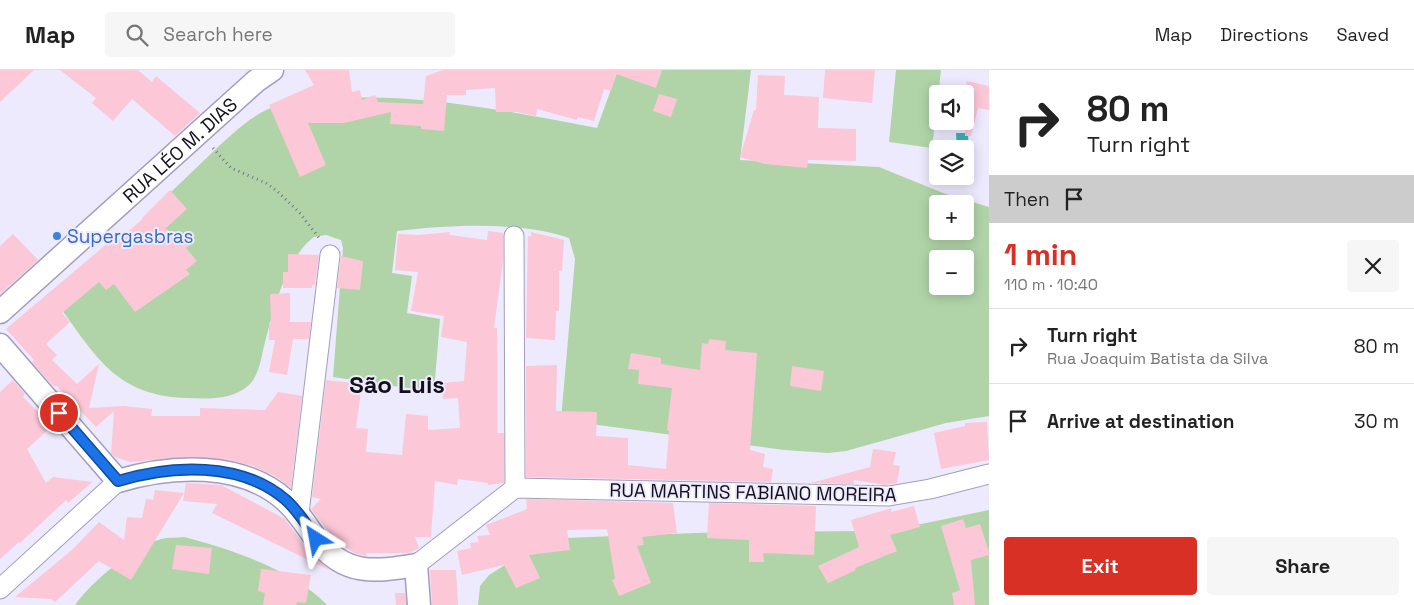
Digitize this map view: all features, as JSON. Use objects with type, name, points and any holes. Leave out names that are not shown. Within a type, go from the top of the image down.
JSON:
[{"type":"street","name":"RUA LÉO M. DIAS","points":[[0,312],[200,131],[272,70]]},
{"type":"street","points":[[0,589],[118,481],[147,473],[188,470],[241,476],[267,487],[299,513],[328,553],[341,561],[365,570],[377,571],[416,565],[515,488],[514,236]]},
{"type":"street","points":[[299,513],[330,255]]},
{"type":"street","points":[[0,345],[118,481]]},
{"type":"street","name":"RUA MARTINS FABIANO MOREIRA","points":[[515,488],[889,496],[930,489],[989,474]]},
{"type":"street","points":[[416,565],[419,605]]},
{"type":"path","points":[[200,131],[231,168],[266,183],[289,201],[328,248],[330,255]]},
{"type":"shaded area","points":[[618,70],[751,70],[740,160],[879,167],[950,195],[929,195],[929,240],[974,240],[974,202],[989,207],[989,416],[946,423],[846,451],[828,453],[784,450],[561,420],[575,259],[569,238],[528,229],[461,226],[397,231],[392,273],[412,276],[407,313],[440,319],[434,392],[333,377],[343,248],[341,240],[326,235],[314,237],[304,246],[288,272],[276,303],[255,377],[243,390],[220,398],[187,398],[162,395],[141,389],[124,380],[95,355],[56,302],[229,137],[253,118],[273,107],[318,99],[394,98],[462,104],[597,128]]},
{"type":"shaded area","points":[[896,70],[941,70],[939,85],[929,85],[929,130],[934,130],[933,140],[929,140],[929,148],[889,142]]},
{"type":"shaded area","points":[[956,133],[968,133],[968,140],[956,140]]},
{"type":"shaded area","points":[[989,510],[989,605],[478,605],[480,586],[489,575],[522,554],[564,538],[722,532],[876,531],[902,528]]},
{"type":"shaded area","points":[[184,537],[221,547],[280,571],[314,593],[327,605],[75,605],[102,576],[137,550],[161,539]]},
{"type":"building","points":[[0,70],[34,70],[0,102]]},
{"type":"building","points":[[60,70],[138,70],[152,82],[156,76],[200,113],[175,136],[132,99],[113,121],[92,103],[96,98]]},
{"type":"building","points":[[305,70],[349,70],[352,92],[360,90],[362,100],[375,95],[378,102],[423,104],[426,76],[443,70],[662,70],[656,88],[616,74],[611,91],[604,89],[594,121],[578,117],[577,120],[537,109],[536,116],[517,112],[496,112],[495,88],[466,90],[466,95],[447,95],[444,131],[421,129],[421,126],[390,124],[391,112],[344,123],[308,123],[326,165],[300,177],[269,105],[314,85]]},
{"type":"building","points":[[825,70],[875,70],[872,103],[823,98]]},
{"type":"building","points":[[758,75],[785,76],[784,95],[819,97],[818,128],[856,129],[856,161],[808,160],[807,168],[765,164],[740,157],[754,110],[756,110]]},
{"type":"building","points":[[967,81],[989,86],[989,110],[978,108],[974,124],[974,85],[966,85]]},
{"type":"building","points":[[659,94],[677,99],[671,117],[653,111]]},
{"type":"building","points":[[965,130],[972,130],[971,136],[965,136]]},
{"type":"building","points":[[170,190],[187,209],[165,229],[195,241],[186,248],[197,261],[186,270],[190,274],[135,312],[114,284],[106,290],[99,282],[62,313],[70,322],[46,344],[57,355],[52,360],[77,384],[99,364],[89,408],[124,406],[152,409],[151,416],[200,416],[200,408],[265,410],[278,392],[302,396],[291,488],[273,475],[253,466],[229,460],[183,457],[130,462],[115,457],[111,453],[114,411],[96,427],[56,385],[55,387],[45,377],[32,362],[34,360],[6,329],[109,242],[112,245],[143,219]]},
{"type":"building","points":[[488,231],[503,233],[503,261],[494,328],[497,328],[497,433],[504,433],[504,483],[488,485],[488,483],[458,479],[457,485],[435,481],[431,537],[415,537],[419,548],[409,553],[366,553],[366,556],[354,553],[336,541],[311,509],[321,499],[312,497],[326,380],[362,384],[356,428],[368,429],[366,452],[402,455],[406,414],[428,416],[428,430],[460,428],[458,398],[443,399],[442,383],[464,381],[467,342],[441,337],[444,316],[411,311],[418,272],[395,270],[398,234],[418,235],[450,232],[449,235],[487,240]]},
{"type":"building","points":[[531,232],[564,240],[562,271],[559,271],[559,311],[556,311],[555,340],[526,338],[528,236],[531,237]]},
{"type":"building","points":[[13,234],[38,260],[0,294],[0,246]]},
{"type":"building","points":[[288,254],[319,255],[315,285],[312,285],[312,288],[283,288],[283,272],[288,272]]},
{"type":"building","points":[[341,256],[363,261],[360,290],[337,288]]},
{"type":"building","points":[[290,293],[290,322],[311,322],[309,339],[293,339],[287,375],[269,372],[275,340],[269,340],[269,323],[271,323],[270,294]]},
{"type":"building","points":[[709,339],[726,341],[725,350],[757,353],[750,450],[765,454],[763,467],[773,469],[771,482],[526,477],[526,366],[557,365],[556,411],[597,412],[596,436],[628,438],[628,465],[666,469],[669,431],[667,430],[672,388],[638,384],[639,370],[628,369],[631,353],[661,358],[661,364],[700,370],[702,343],[708,344]]},
{"type":"building","points":[[792,366],[824,371],[821,391],[790,386]]},
{"type":"building","points":[[13,380],[25,394],[23,397],[52,426],[27,449],[46,483],[53,477],[92,482],[68,503],[66,500],[0,559],[0,392]]},
{"type":"building","points":[[987,422],[989,460],[941,469],[934,433],[965,426],[965,423]]},
{"type":"building","points":[[873,449],[896,452],[893,465],[900,466],[897,483],[885,485],[854,480],[854,484],[811,483],[870,467]]},
{"type":"building","points":[[186,483],[221,485],[285,519],[306,548],[329,570],[212,513],[217,504],[183,501]]},
{"type":"building","points":[[155,490],[184,493],[131,580],[99,561],[55,602],[51,599],[15,597],[72,550],[99,522],[124,540],[127,517],[142,518],[146,499],[153,500]]},
{"type":"building","points":[[526,499],[673,503],[677,533],[642,537],[644,545],[637,546],[651,583],[619,596],[612,580],[615,579],[607,529],[567,530],[570,550],[529,555],[540,578],[516,588],[504,565],[462,575],[457,551],[471,548],[470,543],[479,542],[477,536],[490,535],[486,525],[527,509]]},
{"type":"building","points":[[709,503],[816,506],[814,555],[763,553],[764,562],[749,562],[749,540],[707,538]]},
{"type":"building","points":[[914,506],[920,527],[890,535],[897,551],[855,568],[856,570],[828,583],[818,566],[859,547],[851,520],[892,508],[891,512]]},
{"type":"building","points":[[963,519],[966,528],[980,524],[989,552],[989,555],[971,560],[975,605],[954,605],[952,593],[960,590],[941,526]]},
{"type":"building","points":[[176,545],[212,548],[209,574],[172,569]]},
{"type":"building","points":[[261,569],[311,575],[306,603],[297,602],[296,605],[263,605],[265,593],[258,591]]},
{"type":"building","points":[[430,570],[456,570],[458,605],[432,605]]},
{"type":"building","points":[[395,593],[405,593],[406,605],[396,605]]},
{"type":"place","name":"Supergasbras","points":[[57,236]]},
{"type":"district","name":"São Luis","points":[[397,385]]},
{"type":"route","points":[[59,413],[118,481],[162,471],[188,470],[215,471],[249,478],[285,499],[299,513],[316,539]]}]
